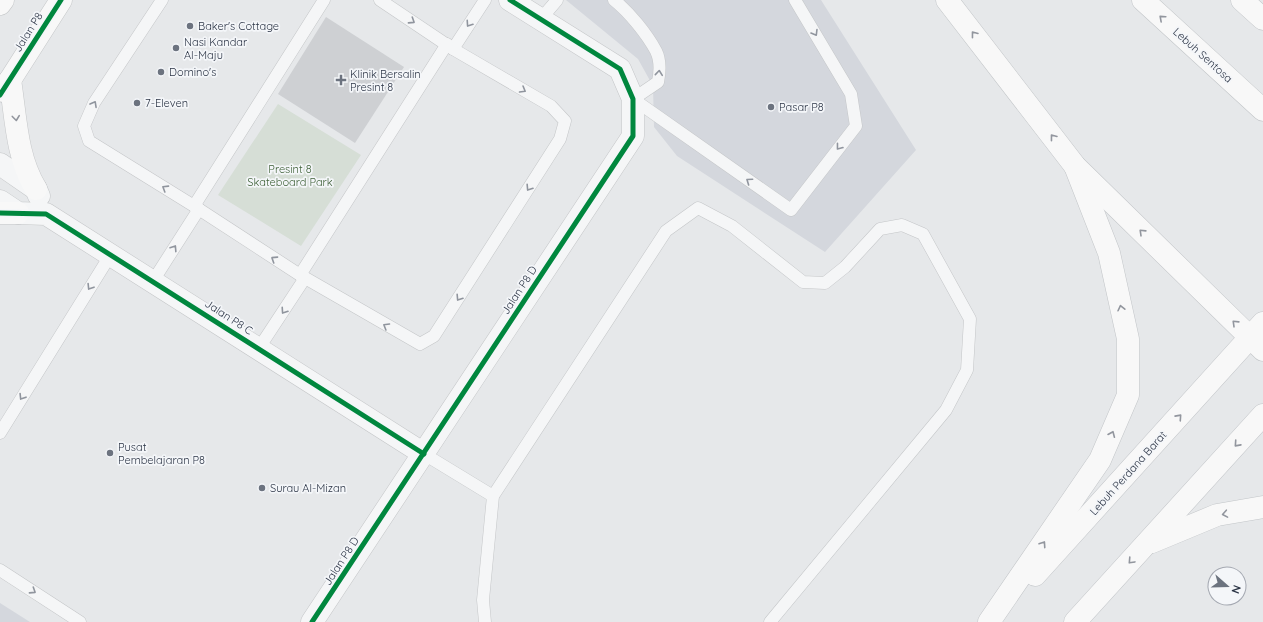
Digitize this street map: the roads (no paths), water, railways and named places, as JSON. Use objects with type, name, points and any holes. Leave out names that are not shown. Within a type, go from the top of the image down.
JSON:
[{"type":"main road","points":[[0,4],[3,0]]},
{"type":"main road","name":"Jalan P8","points":[[5,88],[61,0]]},
{"type":"main road","points":[[948,0],[1075,166],[1259,337]]},
{"type":"main road","name":"Lebuh Sentosa","points":[[1143,0],[1263,110]]},
{"type":"main road","points":[[1242,0],[1263,19]]},
{"type":"main road","points":[[5,88],[27,175],[36,189]]},
{"type":"main road","points":[[989,622],[1100,460],[1128,395],[1128,339],[1109,253],[1075,166]]},
{"type":"main road","name":"Lebuh Perdana Barat","points":[[993,622],[1259,337]]},
{"type":"main road","points":[[1075,622],[1263,415]]},
{"type":"main road","points":[[1147,544],[1217,515],[1263,507]]},
{"type":"street","name":"Jalan P8 D","points":[[312,622],[633,136],[633,99],[620,69],[510,0]]},
{"type":"street","points":[[0,164],[36,189],[46,214]]},
{"type":"street","name":"Jalan P8 C","points":[[6,209],[46,214],[424,454]]},
{"type":"lane","points":[[162,0],[94,103],[84,126],[89,141],[302,277],[420,344],[434,336],[560,139],[565,121],[551,106],[450,46],[380,0]]},
{"type":"lane","points":[[153,281],[196,208],[324,0]]},
{"type":"lane","points":[[259,348],[302,277],[450,46],[485,0]]},
{"type":"lane","points":[[540,20],[557,0]]},
{"type":"lane","points":[[614,0],[626,10],[657,52],[660,69],[658,82],[633,99],[791,210],[856,126],[852,94],[795,0]]},
{"type":"lane","points":[[484,622],[484,600],[493,496],[666,231],[698,208],[732,226],[803,282],[825,283],[846,267],[880,229],[902,225],[924,234],[970,319],[967,370],[946,410],[770,622]]},
{"type":"lane","points":[[0,433],[111,254]]},
{"type":"lane","points":[[424,454],[493,496]]},
{"type":"lane","points":[[0,570],[80,622]]},
{"type":"place","name":"Baker's Cottage","points":[[190,26]]},
{"type":"place","name":"Nasi Kandar Al-Maju","points":[[176,48]]},
{"type":"place","name":"Domino's","points":[[161,72]]},
{"type":"place","name":"Klinik Bersalin Presint 8","points":[[341,80]]},
{"type":"place","name":"7-Eleven","points":[[137,103]]},
{"type":"place","name":"Pasar P8","points":[[771,107]]},
{"type":"place","name":"Pusat Pembelajaran P8","points":[[110,453]]},
{"type":"place","name":"Surau Al-Mizan","points":[[262,488]]},
{"type":"park label","name":"Presint 8 Skateboard Park","points":[[290,175]]}]
